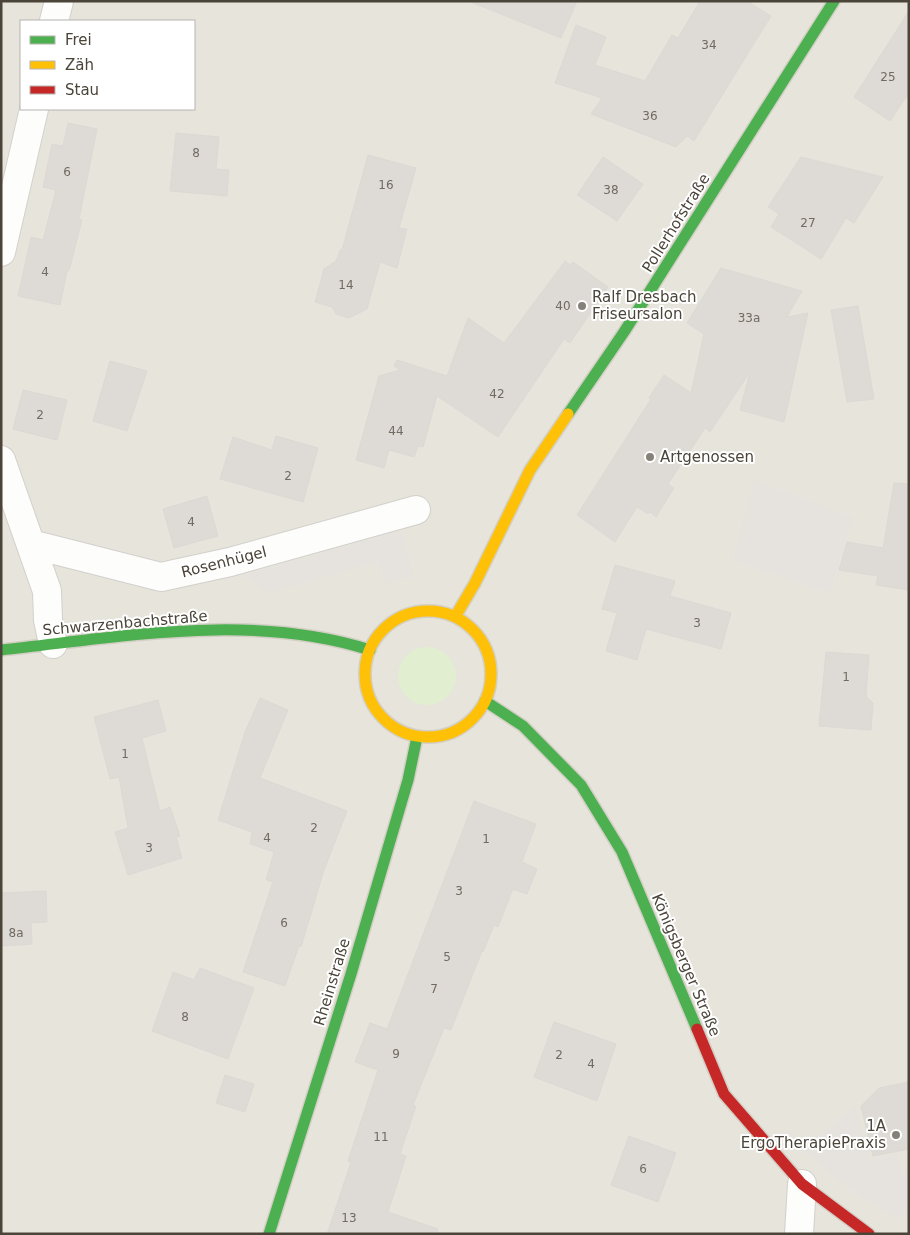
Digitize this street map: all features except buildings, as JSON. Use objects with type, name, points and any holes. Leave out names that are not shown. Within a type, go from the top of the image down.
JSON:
[{"type":"main road","name":"Pollerhofstraße","points":[[455,617],[530,470],[624,332],[834,1]]},
{"type":"main road","points":[[431,611],[455,617],[475,632],[488,653],[491,678],[490,690],[485,702],[468,723],[457,731],[444,736],[431,738],[417,737],[403,733],[391,726],[380,716],[372,704],[365,678],[370,650],[376,638],[384,629],[406,615],[431,611]]},
{"type":"main road","name":"Schwarzenbachstraße","points":[[1,650],[197,630],[248,630],[308,635],[350,643],[370,650]]},
{"type":"main road","name":"Königsberger Straße","points":[[485,702],[523,726],[581,785],[622,852],[724,1094],[802,1184],[869,1234]]},
{"type":"main road","name":"Rheinstraße","points":[[269,1234],[354,965],[408,780],[417,737]]},
{"type":"street","points":[[54,20],[59,1]]},
{"type":"street","points":[[1,252],[34,110]]},
{"type":"street","points":[[1,460],[47,591],[48,620],[53,644]]},
{"type":"street","name":"Rosenhügel","points":[[31,544],[161,577],[230,562],[416,510]]},
{"type":"street","points":[[799,1234],[802,1184]]},
{"type":"shaded area","points":[[1,1],[909,1],[909,1234],[1,1234]]},
{"type":"shaded area","points":[[754,480],[853,517],[830,593],[733,560]]},
{"type":"shaded area","points":[[401,531],[413,575],[385,584],[379,561],[267,593],[243,575]]},
{"type":"shaded area","points":[[856,1105],[869,1160],[898,1154],[902,1175],[909,1174],[909,1213],[896,1217],[844,1185],[803,1150]]},
{"type":"green space","points":[[427,647],[443,652],[451,660],[456,676],[451,692],[443,700],[427,705],[411,700],[403,692],[398,676],[403,660],[411,652]]},
{"type":"traffic: fast","points":[[568,414],[624,332],[834,1]]},
{"type":"traffic: fast","points":[[1,650],[140,634],[233,630],[279,632],[325,639],[370,650]]},
{"type":"traffic: fast","points":[[485,701],[523,726],[581,785],[622,852],[697,1029]]},
{"type":"traffic: fast","points":[[269,1234],[351,974],[408,780],[417,737]]},
{"type":"traffic: slow","points":[[455,617],[475,583],[530,470],[568,414]]},
{"type":"traffic: slow","points":[[428,611],[452,616],[473,629],[486,650],[491,674],[486,698],[473,719],[452,732],[428,737],[404,732],[383,719],[370,698],[365,674],[370,650],[383,629],[404,616],[428,611]]},
{"type":"traffic: jam","points":[[697,1029],[724,1094],[802,1184],[869,1234]]},
{"type":"place","name":"Ralf Dresbach Friseursalon","points":[[582,306]]},
{"type":"place","name":"Artgenossen","points":[[650,457]]},
{"type":"place","name":"1A ErgoTherapiePraxis","points":[[896,1135]]}]
